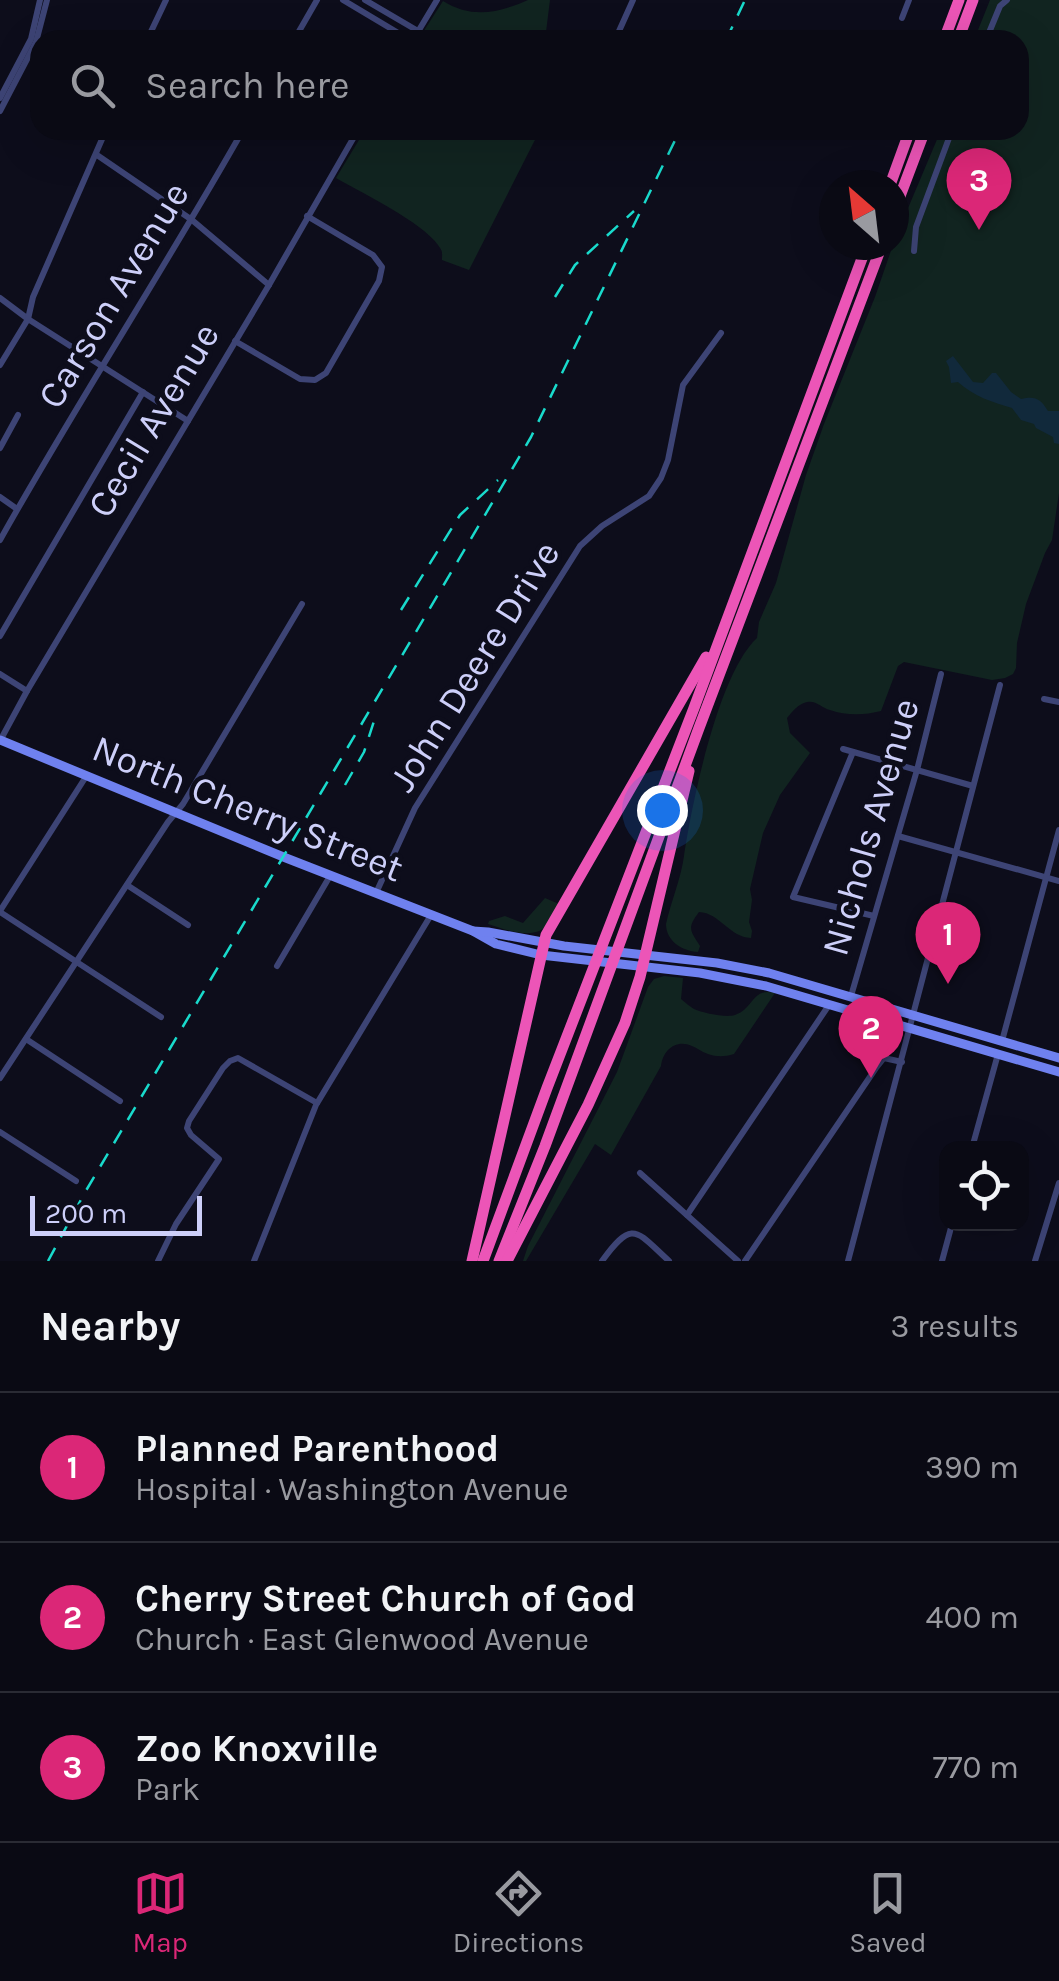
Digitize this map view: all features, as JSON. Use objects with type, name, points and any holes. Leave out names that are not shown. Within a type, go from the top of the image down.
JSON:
[{"type":"highway","points":[[948,30],[960,0]]},
{"type":"highway","points":[[962,30],[973,0]]},
{"type":"highway","points":[[895,170],[906,140]]},
{"type":"highway","points":[[909,171],[920,140]]},
{"type":"highway","points":[[483,1261],[861,260]]},
{"type":"highway","points":[[503,1261],[604,980],[876,260]]},
{"type":"highway","points":[[472,1261],[542,949],[721,632]]},
{"type":"highway","points":[[503,1261],[588,1105],[625,1023],[644,961],[698,728]]},
{"type":"main road","name":"North Cherry Street","points":[[0,740],[473,931],[496,944],[749,969],[1059,1058]]},
{"type":"main road","name":"North Cherry Street","points":[[644,961],[830,1004],[1059,1072]]},
{"type":"street","points":[[37,30],[44,0]]},
{"type":"street","points":[[152,30],[166,0]]},
{"type":"street","points":[[300,30],[317,0]]},
{"type":"street","points":[[343,0],[394,30]]},
{"type":"street","points":[[365,0],[415,30]]},
{"type":"street","points":[[419,30],[437,0]]},
{"type":"street","points":[[620,30],[633,0]]},
{"type":"street","points":[[902,18],[909,0]]},
{"type":"street","points":[[990,30],[1006,0]]},
{"type":"street","points":[[35,30],[40,20]]},
{"type":"street","points":[[0,98],[30,41]]},
{"type":"street","points":[[0,110],[30,53]]},
{"type":"street","points":[[0,364],[28,319],[33,296],[102,140]]},
{"type":"street","name":"Carson Avenue","points":[[0,540],[237,140]]},
{"type":"street","name":"Cecil Avenue","points":[[0,740],[352,140]]},
{"type":"street","points":[[914,252],[916,227],[948,140]]},
{"type":"street","points":[[97,154],[192,220],[269,285]]},
{"type":"street","points":[[235,340],[300,379],[315,380],[326,372],[362,312],[382,268],[373,255],[307,216]]},
{"type":"street","points":[[0,298],[188,420]]},
{"type":"street","name":"John Deere Drive","points":[[376,894],[415,808],[580,546],[602,526],[649,496],[661,478],[683,384],[721,333]]},
{"type":"street","points":[[0,636],[143,392]]},
{"type":"street","points":[[0,448],[18,416]]},
{"type":"street","points":[[0,497],[18,508]]},
{"type":"street","points":[[0,1078],[177,812],[302,604]]},
{"type":"street","points":[[0,674],[26,691]]},
{"type":"street","name":"Nichols Avenue","points":[[850,996],[917,770],[941,674]]},
{"type":"street","points":[[848,1261],[1000,685]]},
{"type":"street","points":[[1044,699],[1059,702]]},
{"type":"street","points":[[844,749],[974,786]]},
{"type":"street","points":[[853,752],[793,896],[874,916]]},
{"type":"street","points":[[88,775],[0,912],[160,1017]]},
{"type":"street","points":[[1002,1041],[1059,830]]},
{"type":"street","points":[[898,836],[1059,881]]},
{"type":"street","points":[[277,966],[330,876]]},
{"type":"street","points":[[127,885],[188,924]]},
{"type":"street","points":[[254,1261],[317,1102],[431,915]]},
{"type":"street","name":"Nichols Avenue","points":[[687,1215],[830,1004]]},
{"type":"street","points":[[26,1038],[120,1101]]},
{"type":"street","points":[[974,1141],[998,1054]]},
{"type":"street","points":[[158,1261],[176,1224],[219,1159],[190,1135],[188,1128],[223,1068],[238,1058],[317,1102]]},
{"type":"street","points":[[640,1173],[742,1261],[884,1058],[902,1062]]},
{"type":"street","points":[[0,1132],[76,1181]]},
{"type":"street","points":[[1035,1261],[1059,1183]]},
{"type":"street","points":[[942,1261],[950,1231]]},
{"type":"street","points":[[602,1261],[622,1236],[631,1232],[640,1234],[659,1257],[669,1261]]},
{"type":"green space","points":[[528,0],[550,0],[546,30],[424,30],[443,1],[475,12]]},
{"type":"green space","points":[[990,0],[1059,0],[1059,493],[1052,540],[1026,604],[1016,668],[1005,678],[992,680],[904,662],[898,666],[881,711],[843,713],[810,702],[796,709],[787,718],[790,733],[810,753],[780,795],[763,833],[750,889],[751,938],[699,912],[691,926],[700,946],[698,952],[686,950],[672,940],[666,924],[709,741],[730,680],[757,638],[824,424],[888,260],[909,260],[909,206],[937,140],[1029,140],[1029,30],[978,30]]},
{"type":"green space","points":[[359,140],[535,140],[469,270],[442,260],[440,247],[419,227],[336,178]]},
{"type":"green space","points":[[545,898],[559,904],[539,931],[517,932],[488,924],[505,916],[523,923]]},
{"type":"green space","points":[[683,978],[681,999],[694,1009],[714,1015],[735,1015],[762,993],[775,993],[734,1054],[714,1056],[681,1044],[667,1051],[611,1155],[595,1144],[523,1261],[617,1072],[648,987],[654,979]]},
{"type":"water","points":[[953,356],[973,382],[983,383],[996,373],[1021,399],[1037,399],[1048,411],[1059,411],[1059,444],[1034,424],[1021,420],[1012,408],[977,395],[958,382],[951,383],[946,361]]},
{"type":"railway","points":[[731,30],[745,0]]},
{"type":"railway","points":[[48,1261],[531,437],[675,140]]},
{"type":"railway","points":[[555,297],[575,265],[634,211]]},
{"type":"railway","points":[[401,610],[460,515],[498,480]]},
{"type":"railway","points":[[345,785],[364,752],[374,721]]},
{"type":"place","name":"Zoo Knoxville","points":[[979,230]]},
{"type":"place","name":"Planned Parenthood","points":[[948,984]]},
{"type":"place","name":"Cherry Street Church of God","points":[[871,1078]]}]
